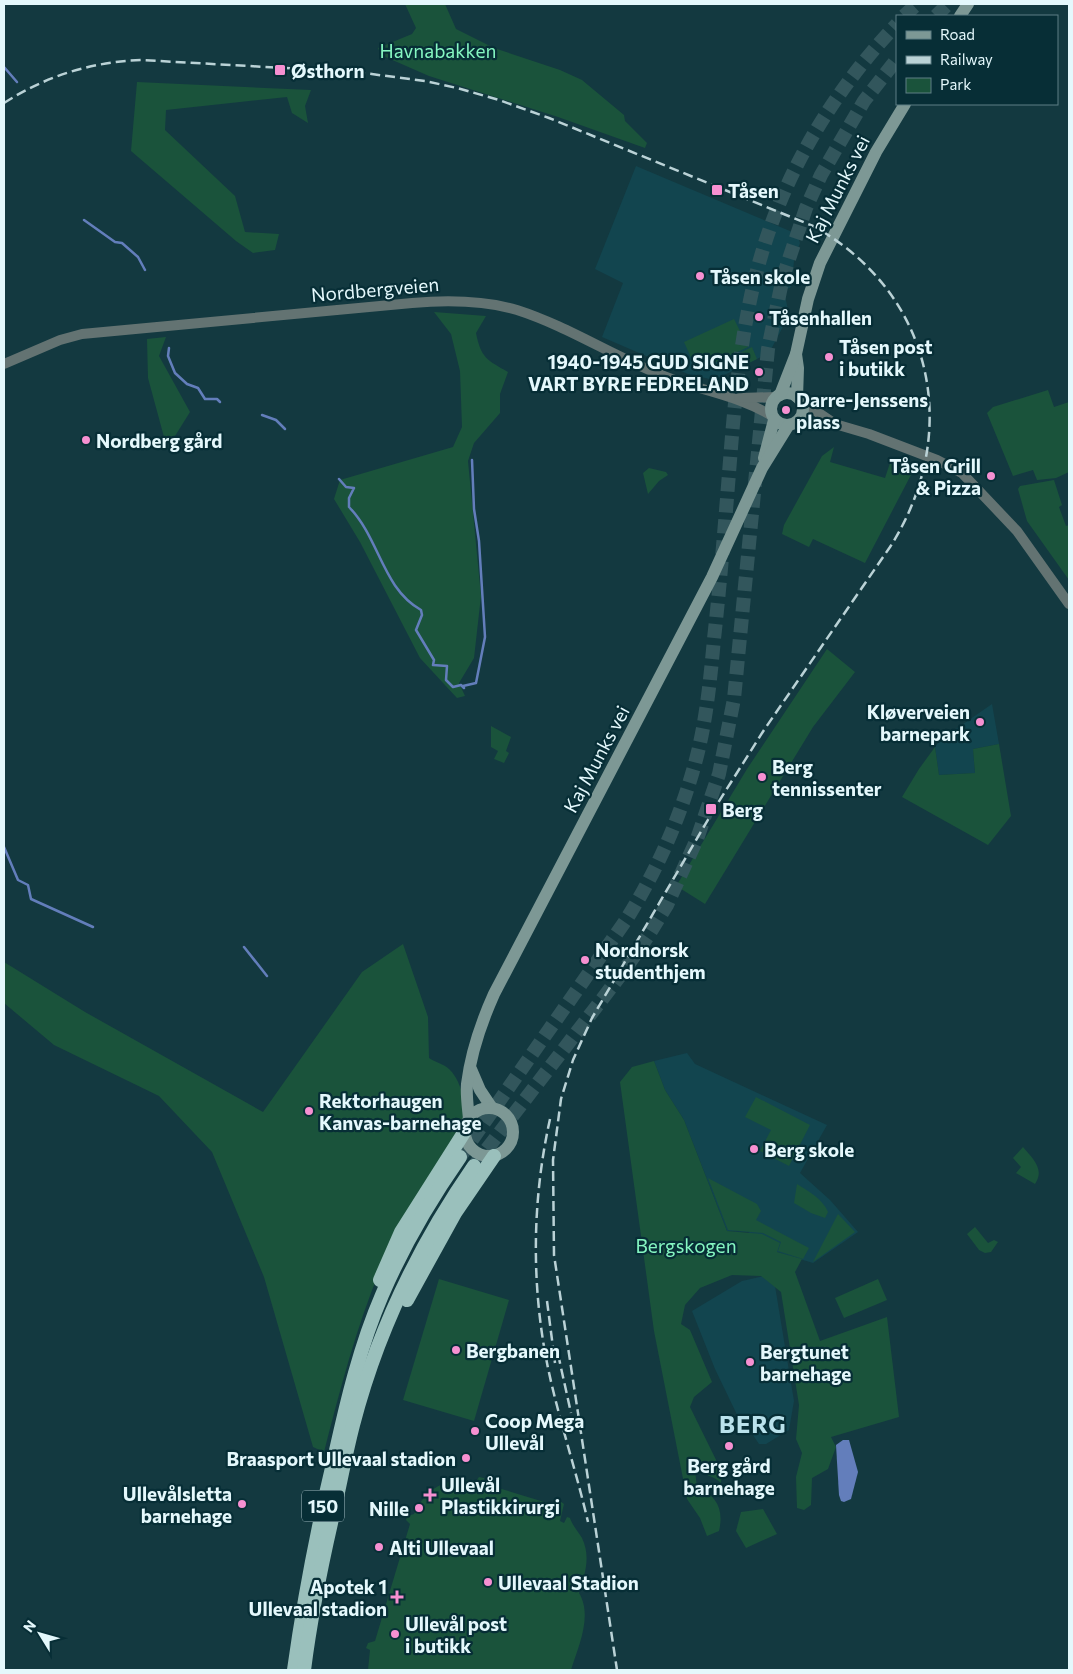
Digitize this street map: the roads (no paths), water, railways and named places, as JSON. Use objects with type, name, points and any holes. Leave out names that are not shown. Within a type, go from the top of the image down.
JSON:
[{"type":"highway","points":[[364,1344],[377,1291],[391,1250],[422,1195],[467,1125]]},
{"type":"highway","points":[[369,1374],[438,1241],[494,1156]]},
{"type":"highway","name":"150","points":[[294,1670],[317,1535],[342,1423],[364,1344],[382,1296],[408,1241],[425,1209],[460,1157]]},
{"type":"highway","name":"150","points":[[304,1670],[314,1599],[352,1426],[369,1374],[407,1280],[441,1216],[474,1166]]},
{"type":"main road","points":[[961,15],[968,4]]},
{"type":"main road","name":"Kaj Munks vei","points":[[778,396],[796,354],[808,299],[820,263],[876,152],[904,105]]},
{"type":"main road","name":"Kaj Munks vei","points":[[796,354],[799,399]]},
{"type":"main road","points":[[786,393],[799,399],[802,413],[792,424],[773,418],[771,406],[778,396],[786,393]]},
{"type":"main road","name":"Kaj Munks vei","points":[[762,468],[773,418]]},
{"type":"main road","name":"Kaj Munks vei","points":[[494,1156],[480,1154],[472,1149],[466,1141],[467,1083],[476,1041],[494,994],[712,577],[762,468],[792,424]]},
{"type":"main road","points":[[471,1069],[480,1090],[492,1108],[507,1116],[512,1128],[510,1144],[503,1152],[494,1156]]},
{"type":"main road","points":[[467,1125],[476,1112],[492,1108]]},
{"type":"street","name":"Nordbergveien","points":[[4,364],[60,340],[82,334],[412,303],[465,301],[516,310],[566,330],[669,379],[737,398],[773,418]]},
{"type":"street","name":"Nordbergveien","points":[[737,398],[778,396]]},
{"type":"street","points":[[799,399],[835,424]]},
{"type":"street","points":[[792,424],[835,424],[883,439],[948,465],[971,480],[989,500],[1022,538],[1069,604]]},
{"type":"water","points":[[843,1440],[849,1440],[858,1472],[851,1499],[844,1502],[841,1501],[839,1495],[836,1445]]},
{"type":"waterway","points":[[4,67],[17,82]]},
{"type":"waterway","points":[[84,220],[115,242],[122,243],[138,257],[145,270]]},
{"type":"waterway","points":[[169,348],[168,356],[175,373],[187,384],[198,388],[205,399],[217,399],[220,402]]},
{"type":"waterway","points":[[262,415],[276,420],[285,429]]},
{"type":"waterway","points":[[463,686],[476,683],[485,637],[479,541],[474,509],[472,460]]},
{"type":"waterway","points":[[339,479],[346,487],[354,488],[349,498],[349,507],[368,534],[389,576],[408,601],[421,610],[422,615],[416,630],[434,660],[433,665],[447,666],[446,680],[453,687],[461,685],[464,688]]},
{"type":"waterway","points":[[4,847],[18,880],[28,885],[31,899],[93,927]]},
{"type":"waterway","points":[[244,947],[267,976]]},
{"type":"tunnel","points":[[905,15],[917,4]]},
{"type":"tunnel","points":[[937,15],[948,4]]},
{"type":"tunnel","points":[[460,1157],[626,920],[657,865],[674,826],[694,767],[707,703],[739,365],[748,310],[761,257],[780,202],[822,120],[857,70],[896,25]]},
{"type":"tunnel","points":[[474,1166],[623,972],[648,936],[667,905],[697,839],[719,774],[734,699],[768,349],[783,277],[806,208],[821,175],[864,101],[896,60]]},
{"type":"railway","points":[[4,103],[36,85],[70,72],[104,64],[141,60],[356,72],[425,81],[457,88],[499,100],[549,118],[813,226],[854,254],[886,288],[910,327],[924,369],[930,413],[926,458],[913,503],[890,547],[764,730],[716,806],[592,1018],[573,1060],[561,1099],[553,1160],[554,1255],[617,1670]]},
{"type":"railway","points":[[550,1119],[544,1150],[537,1212],[536,1275],[542,1337],[548,1368],[588,1522]]},
{"type":"railway","points":[[547,1301],[555,1363]]},
{"type":"railway","points":[[558,1354],[571,1413]]},
{"type":"place","name":"Østhorn","points":[[280,70]]},
{"type":"place","name":"Tåsen","points":[[717,190]]},
{"type":"place","name":"Tåsen skole","points":[[700,276]]},
{"type":"place","name":"Tåsenhallen","points":[[759,317]]},
{"type":"place","name":"Tåsen post i butikk","points":[[829,357]]},
{"type":"place","name":"1940-1945 GUD SIGNE VART BYRE FEDRELAND","points":[[759,372]]},
{"type":"place","name":"Darre-Jenssens plass","points":[[786,410]]},
{"type":"place","name":"Nordberg gård","points":[[86,440]]},
{"type":"place","name":"Tåsen Grill & Pizza","points":[[991,476]]},
{"type":"place","name":"Kløverveien barnepark","points":[[980,722]]},
{"type":"place","name":"Berg tennissenter","points":[[762,777]]},
{"type":"place","name":"Berg","points":[[711,809]]},
{"type":"place","name":"Nordnorsk studenthjem","points":[[585,960]]},
{"type":"place","name":"Rektorhaugen Kanvas-barnehage","points":[[309,1111]]},
{"type":"place","name":"Berg skole","points":[[754,1149]]},
{"type":"place","name":"Bergbanen","points":[[456,1350]]},
{"type":"place","name":"Bergtunet barnehage","points":[[750,1362]]},
{"type":"place","name":"Coop Mega Ullevål","points":[[475,1431]]},
{"type":"place","name":"Berg gård barnehage","points":[[729,1446]]},
{"type":"place","name":"Braasport Ullevaal stadion","points":[[466,1458]]},
{"type":"place","name":"Ullevål Plastikkirurgi","points":[[430,1495]]},
{"type":"place","name":"Ullevålsletta barnehage","points":[[242,1504]]},
{"type":"place","name":"Nille","points":[[419,1508]]},
{"type":"place","name":"Alti Ullevaal","points":[[379,1547]]},
{"type":"place","name":"Ullevaal Stadion","points":[[488,1582]]},
{"type":"place","name":"Apotek 1 Ullevaal stadion","points":[[397,1597]]},
{"type":"place","name":"Ullevål post i butikk","points":[[395,1634]]},
{"type":"district","name":"BERG","points":[[753,1423]]},
{"type":"park label","name":"Havnabakken","points":[[438,50]]},
{"type":"park label","name":"Bergskogen","points":[[686,1245]]}]
